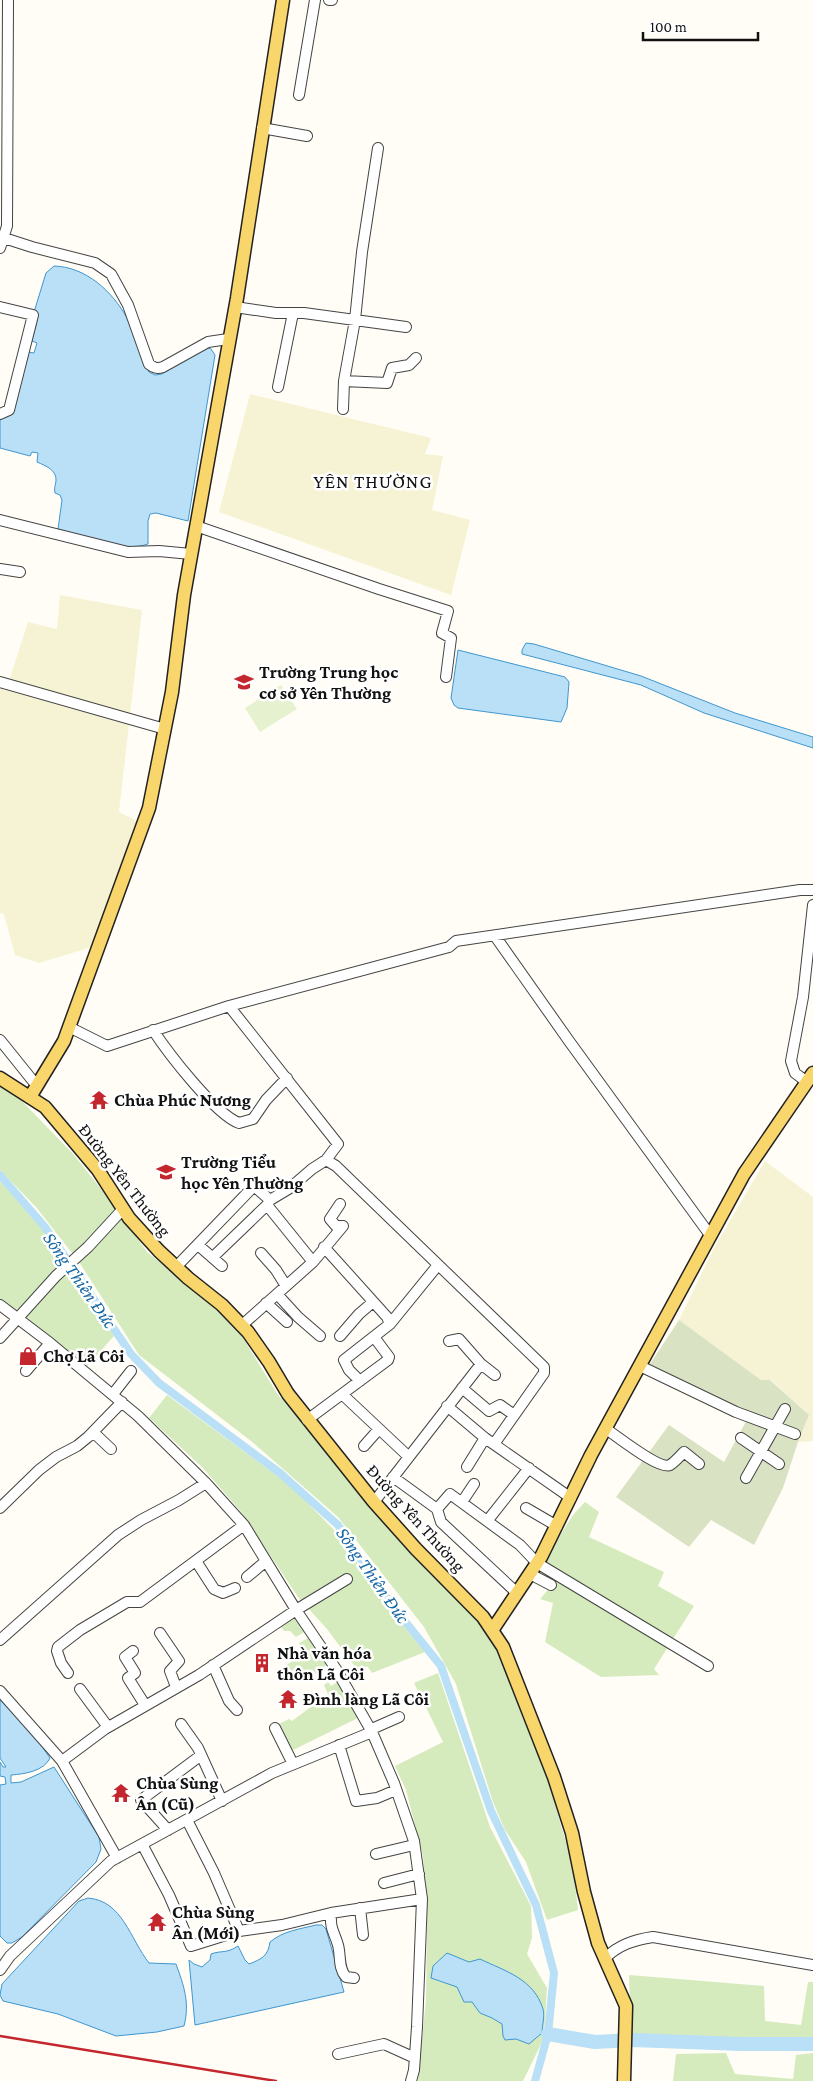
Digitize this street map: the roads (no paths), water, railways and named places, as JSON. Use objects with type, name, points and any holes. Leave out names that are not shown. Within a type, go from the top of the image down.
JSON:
[{"type":"main road","points":[[33,1092],[64,1041],[149,808],[172,692],[191,554],[235,307],[282,0]]},
{"type":"main road","name":"Đường Yên Thường","points":[[0,1078],[33,1092],[98,1170],[123,1209],[159,1251],[222,1304],[269,1362],[288,1394],[307,1420],[374,1502],[493,1629],[503,1647],[554,1777],[572,1833],[584,1892],[598,1943],[626,2006],[624,2081]]},
{"type":"main road","points":[[493,1629],[534,1568],[571,1498],[610,1432],[640,1366],[744,1174],[810,1078]]},
{"type":"street","points":[[0,248],[4,238],[8,0]]},
{"type":"street","points":[[299,94],[315,0]]},
{"type":"street","points":[[262,128],[307,136]]},
{"type":"street","points":[[343,409],[344,381],[355,320],[362,252],[378,148]]},
{"type":"street","points":[[4,238],[95,263],[111,274],[128,304],[149,364],[152,367],[164,368],[208,342],[228,339]]},
{"type":"street","points":[[0,307],[33,315],[9,410],[0,414]]},
{"type":"street","points":[[235,307],[276,313],[293,313],[355,320],[406,328]]},
{"type":"street","points":[[278,387],[293,313]]},
{"type":"street","points":[[344,381],[387,383],[392,368],[409,364],[416,358]]},
{"type":"street","points":[[0,520],[128,552],[159,551],[191,554]]},
{"type":"street","points":[[196,526],[379,590],[448,611],[442,633],[450,638],[446,677]]},
{"type":"street","points":[[0,568],[20,572]]},
{"type":"street","points":[[0,682],[165,729]]},
{"type":"street","points":[[69,1028],[107,1046],[229,1006],[448,947],[456,941],[711,902],[800,890],[813,890]]},
{"type":"street","points":[[810,1078],[795,1073],[791,1060],[808,992],[813,905]]},
{"type":"street","points":[[495,936],[710,1235]]},
{"type":"street","points":[[213,1257],[269,1202],[326,1160],[338,1144],[229,1006]]},
{"type":"street","points":[[153,1030],[163,1046],[204,1093],[222,1112],[239,1123],[253,1119],[266,1100],[287,1078]]},
{"type":"street","points":[[0,1040],[33,1092]]},
{"type":"street","points":[[326,1160],[336,1166],[544,1367],[544,1373],[514,1415],[467,1467]]},
{"type":"street","points":[[176,1267],[254,1186],[269,1202],[313,1262]]},
{"type":"street","points":[[241,1326],[313,1262],[343,1226],[336,1226],[330,1219],[340,1204]]},
{"type":"street","points":[[0,1338],[67,1265],[88,1247],[123,1209]]},
{"type":"street","points":[[198,1245],[222,1266]]},
{"type":"street","points":[[324,1247],[390,1324]]},
{"type":"street","points":[[261,1253],[276,1270],[286,1286]]},
{"type":"street","points":[[360,1381],[349,1370],[344,1360],[390,1324],[438,1265]]},
{"type":"street","points":[[277,1294],[298,1317],[320,1336]]},
{"type":"street","points":[[340,1336],[359,1314],[373,1302]]},
{"type":"street","points":[[266,1304],[287,1322]]},
{"type":"street","points":[[0,1305],[122,1402],[206,1483],[244,1525],[296,1610],[336,1670],[372,1732],[396,1790],[414,1845],[422,1899],[415,2058],[411,2081]]},
{"type":"street","points":[[307,1420],[343,1395],[389,1358],[374,1337]]},
{"type":"street","points":[[449,1341],[459,1339],[480,1364],[495,1375]]},
{"type":"street","points":[[26,1371],[50,1343]]},
{"type":"street","points":[[374,1502],[480,1364]]},
{"type":"street","points":[[640,1366],[736,1412],[795,1434]]},
{"type":"street","points":[[113,1394],[131,1371]]},
{"type":"street","points":[[462,1388],[489,1412],[500,1405],[514,1415]]},
{"type":"street","points":[[343,1395],[409,1457]]},
{"type":"street","points":[[0,1508],[39,1470],[56,1457],[77,1446],[122,1402]]},
{"type":"street","points":[[446,1406],[489,1441],[571,1498]]},
{"type":"street","points":[[746,1478],[785,1409]]},
{"type":"street","points":[[364,1446],[379,1429]]},
{"type":"street","points":[[92,1432],[111,1449]]},
{"type":"street","points":[[610,1432],[664,1466],[670,1465],[684,1452],[699,1464]]},
{"type":"street","points":[[740,1438],[779,1464]]},
{"type":"street","points":[[488,1520],[529,1468]]},
{"type":"street","points":[[393,1477],[437,1509],[440,1522],[517,1593]]},
{"type":"street","points":[[0,1640],[118,1535],[140,1520],[179,1500],[206,1483]]},
{"type":"street","points":[[462,1502],[474,1484]]},
{"type":"street","points":[[437,1509],[450,1494],[520,1545],[534,1568],[551,1585]]},
{"type":"street","points":[[526,1508],[557,1526]]},
{"type":"street","points":[[68,1673],[61,1664],[57,1651],[58,1647],[71,1636],[127,1602],[140,1602],[244,1525]]},
{"type":"street","points":[[196,1561],[214,1588],[224,1593],[235,1588]]},
{"type":"street","points":[[247,1577],[266,1561]]},
{"type":"street","points":[[534,1568],[708,1666]]},
{"type":"street","points":[[62,1761],[108,1727],[213,1665],[347,1579]]},
{"type":"street","points":[[160,1634],[179,1661],[170,1671],[176,1687]]},
{"type":"street","points":[[133,1651],[125,1657],[135,1673],[128,1678],[145,1705]]},
{"type":"street","points":[[213,1665],[229,1700],[237,1710]]},
{"type":"street","points":[[80,1689],[108,1727]]},
{"type":"street","points":[[0,1691],[62,1761],[117,1858]]},
{"type":"street","points":[[0,1970],[10,1956],[117,1858],[293,1764],[372,1732],[376,1727],[399,1717]]},
{"type":"street","points":[[181,1724],[198,1748],[222,1801]]},
{"type":"street","points":[[275,1728],[293,1764]]},
{"type":"street","points":[[340,1745],[356,1802],[377,1798],[396,1790]]},
{"type":"street","points":[[168,1830],[141,1800],[200,1756]]},
{"type":"street","points":[[187,1820],[214,1873],[239,1931]]},
{"type":"street","points":[[142,1844],[169,1895],[191,1946],[239,1931],[331,1913],[422,1899]]},
{"type":"street","points":[[376,1854],[414,1845]]},
{"type":"street","points":[[384,1883],[419,1874]]},
{"type":"street","points":[[360,1908],[363,1936]]},
{"type":"street","points":[[331,1913],[331,1927],[338,1945],[342,1969],[346,1977],[354,1978]]},
{"type":"street","points":[[604,1958],[617,1947],[638,1939],[653,1938],[813,1965]]},
{"type":"street","points":[[338,2054],[384,2044],[415,2058]]},
{"type":"water","points":[[54,266],[66,267],[77,271],[97,282],[106,290],[127,318],[149,372],[155,375],[162,374],[190,354],[206,347],[211,349],[215,355],[188,521],[156,513],[150,514],[148,521],[148,544],[138,546],[115,545],[58,529],[62,500],[60,495],[55,493],[56,477],[53,471],[37,462],[38,453],[32,452],[30,456],[0,448],[0,418],[28,352],[34,353],[37,343],[32,341],[37,321],[34,312],[46,273]]},
{"type":"water","points":[[526,643],[641,676],[735,713],[813,737],[813,748],[704,713],[641,685],[522,654]]},
{"type":"water","points":[[458,650],[565,677],[569,682],[567,708],[561,722],[458,708],[454,705],[451,698]]},
{"type":"water","points":[[0,1700],[34,1735],[50,1758],[39,1769],[28,1773],[11,1775],[11,1783],[21,1782],[54,1767],[99,1837],[101,1849],[96,1862],[22,1937],[12,1943],[7,1943],[0,1936],[0,1785],[6,1784],[5,1777],[0,1776],[0,1762],[3,1767],[6,1767],[0,1758]]},
{"type":"water","points":[[88,1898],[110,1906],[118,1914],[149,1963],[176,1964],[184,1987],[186,2002],[184,2026],[157,2032],[116,2036],[58,2014],[3,2001],[0,1995],[2,1984],[79,1901]]},
{"type":"water","points":[[322,1925],[326,1929],[344,1992],[195,2025],[189,1960],[202,1967],[210,1960],[211,1954],[230,1950],[238,1946],[249,1964],[264,1956],[268,1951],[270,1942],[280,1935]]},
{"type":"water","points":[[447,1953],[469,1962],[480,1959],[509,1972],[526,1983],[539,1999],[543,2009],[542,2033],[529,2044],[516,2039],[505,2040],[502,2024],[480,2013],[472,2002],[464,2002],[457,1987],[431,1978],[433,1966]]},
{"type":"waterway","name":"Sông Thiên Đức","points":[[0,1175],[45,1227],[131,1354],[159,1383],[280,1473],[338,1525],[391,1604],[441,1666],[491,1811],[536,1905],[554,1973],[548,2034],[535,2081]]},
{"type":"waterway","points":[[548,2034],[595,2042],[632,2040],[742,2044],[813,2044]]},
{"type":"railway","points":[[0,2036],[276,2081]]},
{"type":"place","name":"Trường Trung học cơ sở Yên Thường","points":[[244,682]]},
{"type":"place","name":"Chùa Phúc Nương","points":[[99,1100]]},
{"type":"place","name":"Trường Tiểu học Yên Thường","points":[[166,1172]]},
{"type":"place","name":"Chợ Lã Côi","points":[[28,1356]]},
{"type":"place","name":"Nhà văn hóa thôn Lã Côi","points":[[262,1663]]},
{"type":"place","name":"Đình làng Lã Côi","points":[[288,1699]]},
{"type":"place","name":"Chùa Sùng Ân (Cũ)","points":[[121,1793]]},
{"type":"place","name":"Chùa Sùng Ân (Mới)","points":[[157,1922]]},
{"type":"district","name":"YÊN THƯỜNG","points":[[373,481]]}]
